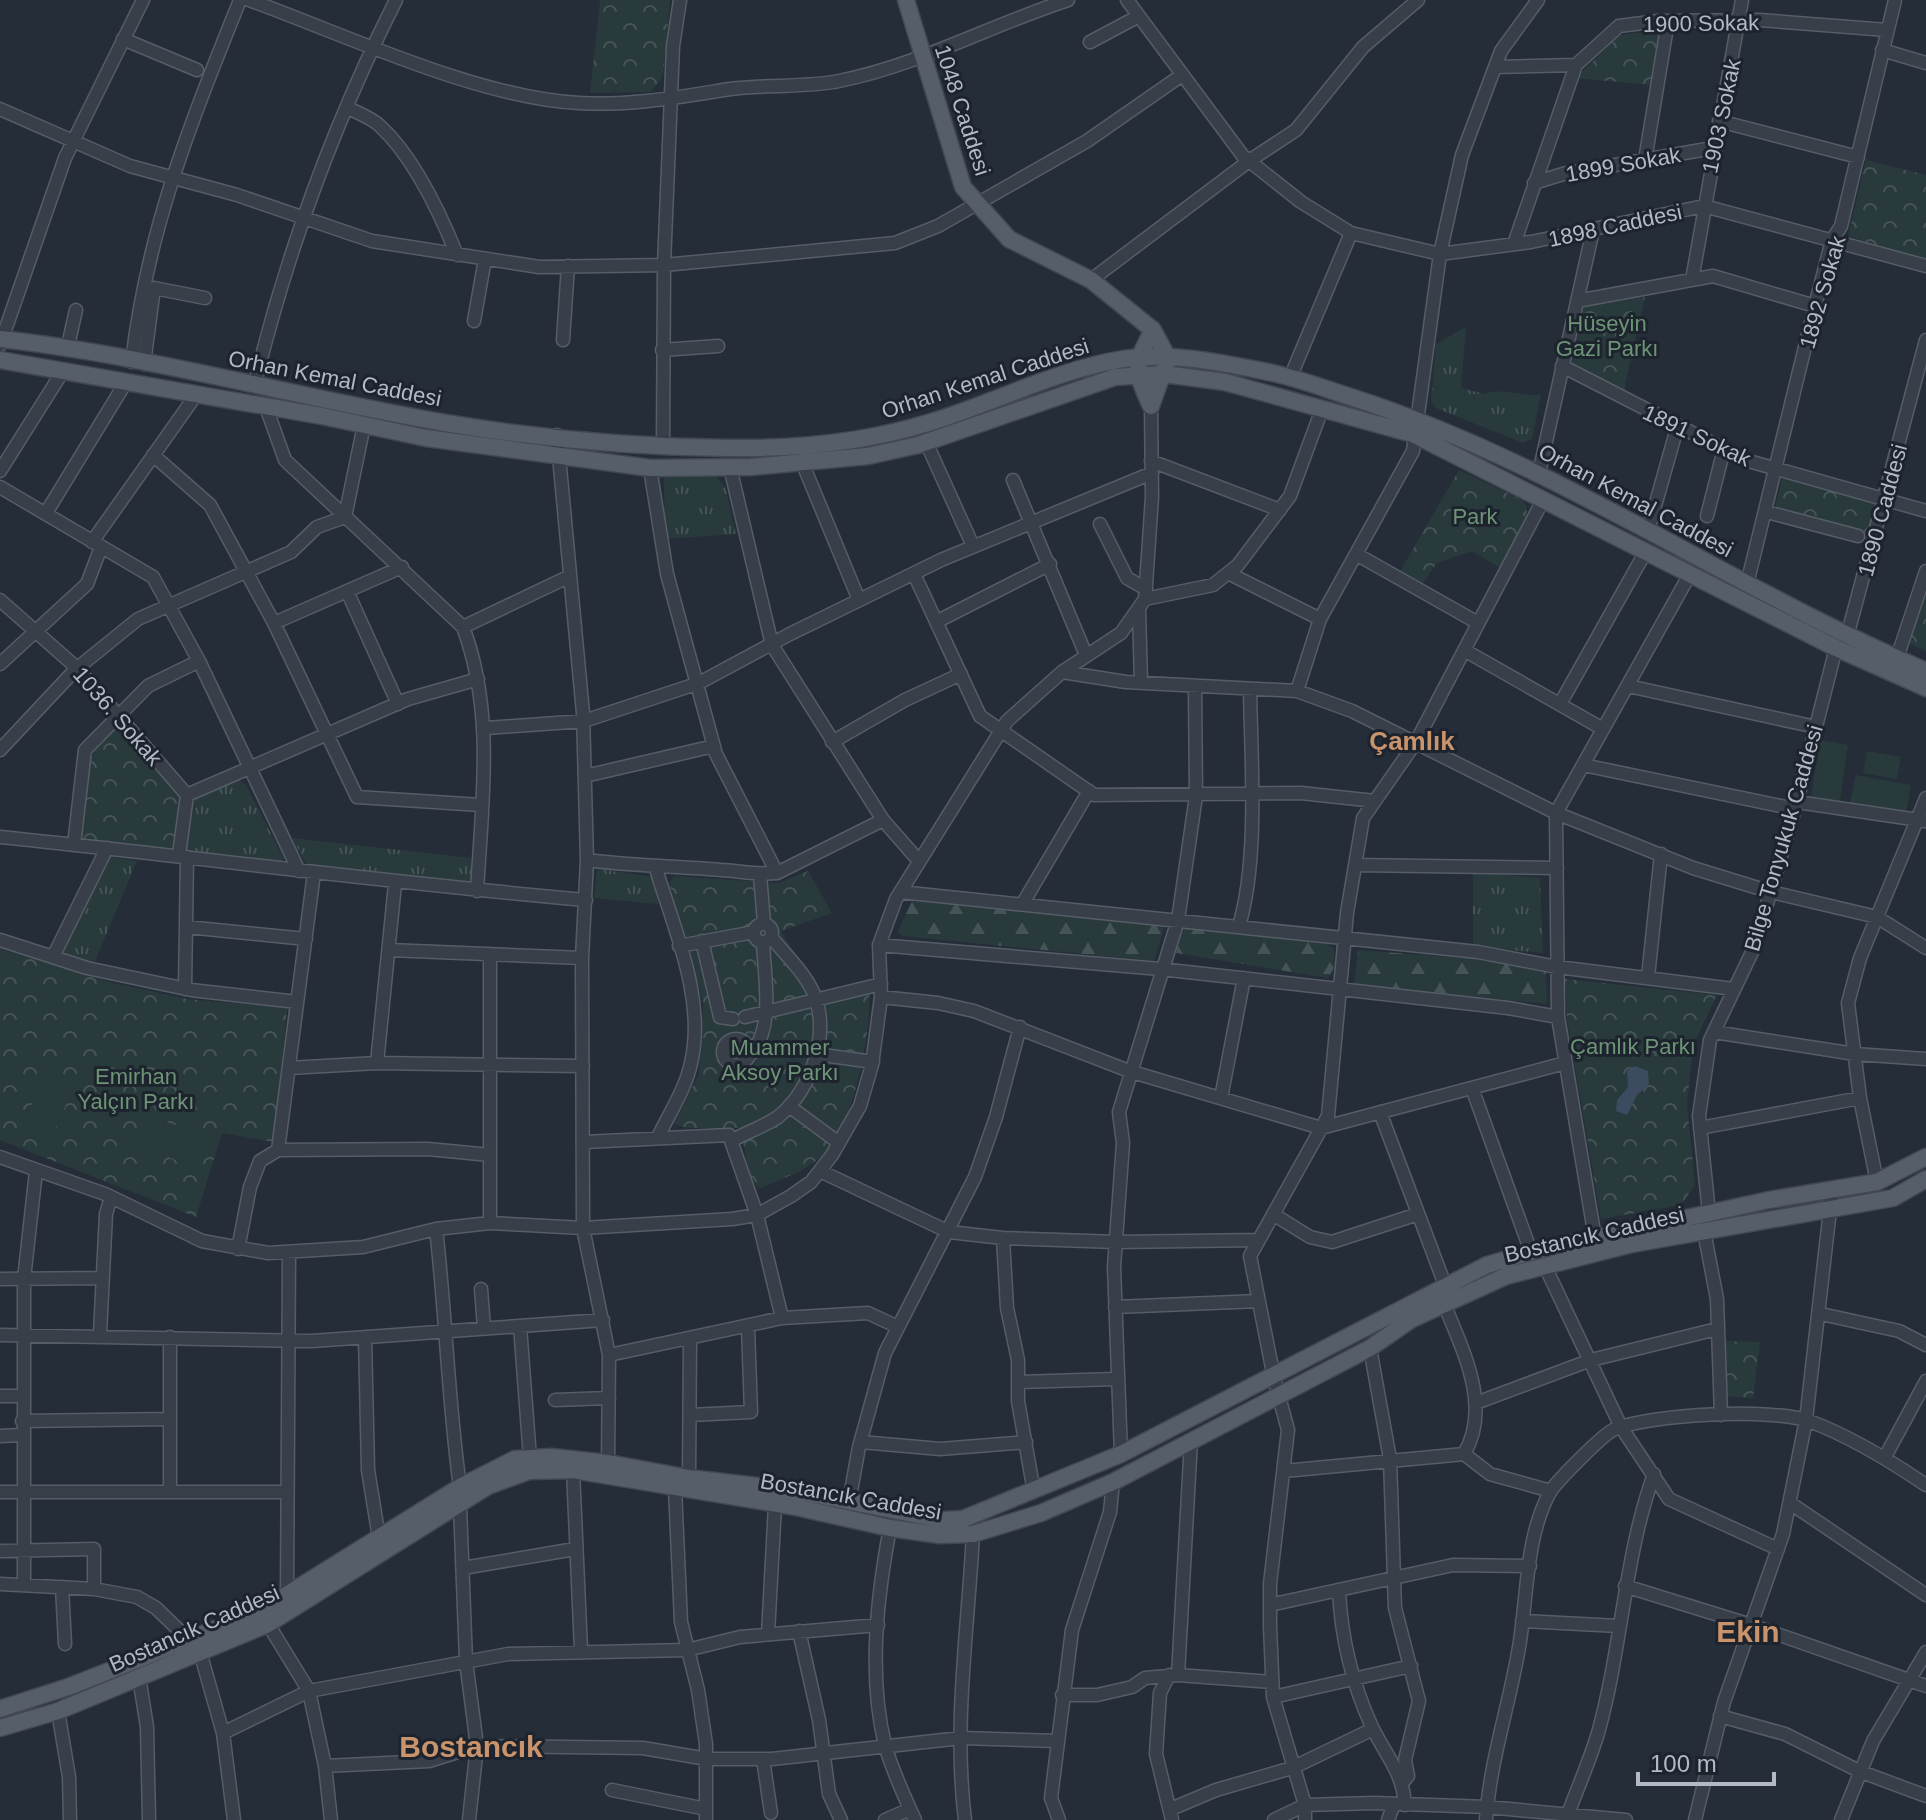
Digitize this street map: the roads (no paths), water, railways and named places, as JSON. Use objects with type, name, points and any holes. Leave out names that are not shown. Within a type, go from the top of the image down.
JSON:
[{"type":"main road","name":"1048 Caddesi","points":[[906,0],[963,187],[1009,239],[1091,280],[1153,330],[1166,366]]},
{"type":"main road","points":[[1151,406],[1137,367],[1153,330]]},
{"type":"main road","name":"Orhan Kemal Caddesi","points":[[2,341],[255,383],[459,425],[663,445],[772,448],[895,432],[1013,395],[1083,367],[1166,366],[1199,360],[1290,378],[1539,473],[1747,584],[1926,671]]},
{"type":"main road","name":"Orhan Kemal Caddesi","points":[[0,360],[426,438],[650,468],[730,467],[868,456],[926,442],[1137,367]]},
{"type":"main road","name":"Orhan Kemal Caddesi","points":[[1166,366],[1322,409],[1415,426],[1543,500],[1836,648],[1926,688]]},
{"type":"main road","points":[[1151,406],[1166,366]]},
{"type":"main road","points":[[1836,648],[1848,633]]},
{"type":"main road","name":"Bostancık Caddesi","points":[[0,1728],[58,1711],[268,1624],[488,1486],[529,1471],[573,1470],[890,1528],[940,1535],[973,1534],[1041,1513],[1113,1482],[1370,1348],[1412,1319],[1506,1276],[1544,1264],[1704,1231],[1831,1198],[1877,1182],[1926,1157]]},
{"type":"main road","name":"Bostancık Caddesi","points":[[0,1709],[68,1687],[259,1612],[488,1470],[515,1459],[608,1463],[689,1478],[791,1490],[944,1520],[963,1519],[1121,1454],[1274,1378],[1487,1265],[1531,1252],[1709,1213],[1831,1198],[1893,1198],[1926,1179]]},
{"type":"street","points":[[2,341],[34,244],[73,142],[143,0]]},
{"type":"street","points":[[138,363],[140,294],[170,178],[240,0]]},
{"type":"street","points":[[249,0],[453,75],[532,96],[579,103],[672,100],[731,89],[837,81],[923,58],[1020,15],[1068,0]]},
{"type":"street","points":[[255,383],[274,306],[304,218],[373,45],[396,0]]},
{"type":"street","points":[[663,445],[664,265],[673,46],[680,0]]},
{"type":"street","points":[[1127,0],[1249,161],[1301,202],[1351,233],[1440,254]]},
{"type":"street","points":[[1091,280],[1249,161],[1296,130],[1363,47],[1418,0]]},
{"type":"street","points":[[1297,691],[1320,619],[1413,451],[1440,254],[1462,155],[1501,51],[1538,0]]},
{"type":"street","name":"1903 Sokak","points":[[1692,280],[1713,148],[1742,0]]},
{"type":"street","name":"1892 Sokak","points":[[1747,584],[1778,469],[1832,240],[1841,226],[1895,0]]},
{"type":"street","points":[[1090,42],[1139,16]]},
{"type":"street","name":"1900 Sokak","points":[[1514,244],[1576,65],[1619,26],[1668,21],[1740,20],[1887,30]]},
{"type":"street","points":[[1645,160],[1668,21]]},
{"type":"street","points":[[123,39],[197,70]]},
{"type":"street","points":[[1882,50],[1926,63]]},
{"type":"street","points":[[1495,67],[1576,65]]},
{"type":"street","points":[[0,109],[73,142],[170,178],[237,195],[372,241],[539,267],[664,265],[895,243],[938,226],[1087,141],[1182,75]]},
{"type":"street","points":[[348,108],[380,126],[403,155],[436,202],[457,255]]},
{"type":"street","points":[[1719,121],[1858,157]]},
{"type":"street","name":"1899 Sokak","points":[[1534,183],[1713,148]]},
{"type":"street","name":"1898 Caddesi","points":[[1440,254],[1593,230],[1704,206],[1926,266]]},
{"type":"street","points":[[1539,473],[1593,230]]},
{"type":"street","points":[[1290,378],[1351,233]]},
{"type":"street","points":[[474,321],[485,259]]},
{"type":"street","points":[[563,340],[568,266]]},
{"type":"street","points":[[1577,301],[1713,276],[1815,306]]},
{"type":"street","points":[[138,363],[154,288],[205,298]]},
{"type":"street","points":[[67,350],[76,310]]},
{"type":"street","name":"1890 Caddesi","points":[[1848,633],[1922,370],[1926,340]]},
{"type":"street","points":[[662,350],[718,346]]},
{"type":"street","name":"1891 Sokak","points":[[1562,366],[1677,428],[1745,460],[1926,511]]},
{"type":"street","points":[[0,471],[63,371]]},
{"type":"street","points":[[46,513],[126,382]]},
{"type":"street","points":[[0,664],[87,584],[96,545],[153,455],[196,395]]},
{"type":"street","points":[[1141,682],[1152,467],[1151,406]]},
{"type":"street","points":[[266,407],[285,460],[463,627],[478,679],[486,728],[477,891]]},
{"type":"street","points":[[0,1157],[111,1197],[202,1241],[238,1249],[289,1252],[363,1247],[436,1229],[490,1223],[583,1228],[680,1225],[757,1215],[791,1196],[820,1171],[860,1106],[873,1062],[881,990],[879,945],[900,892],[1007,721],[1062,672],[1121,633],[1143,598],[1213,585],[1238,565],[1290,496],[1322,409]]},
{"type":"street","points":[[345,517],[364,425]]},
{"type":"street","points":[[1648,531],[1677,428]]},
{"type":"street","points":[[557,435],[556,457],[584,721],[587,860],[582,958],[583,1228],[609,1355],[608,1463]]},
{"type":"street","points":[[926,442],[973,546]]},
{"type":"street","points":[[1707,516],[1724,449]]},
{"type":"street","points":[[153,455],[210,505],[274,623],[357,797],[481,805]]},
{"type":"street","points":[[802,462],[859,600]]},
{"type":"street","points":[[730,467],[772,645],[883,820],[919,861]]},
{"type":"street","points":[[486,728],[584,721],[699,683],[859,600],[1152,467],[1280,510]]},
{"type":"street","points":[[650,468],[667,574],[714,746],[777,873]]},
{"type":"street","points":[[1013,480],[1086,655]]},
{"type":"street","points":[[0,487],[153,577],[199,661],[299,871]]},
{"type":"street","points":[[1305,1820],[1305,1805],[1292,1768],[1273,1697],[1272,1682],[1270,1605],[1288,1430],[1274,1378],[1250,1256],[1328,1116],[1345,941],[1363,818],[1416,742],[1543,500]]},
{"type":"street","points":[[1767,512],[1858,536]]},
{"type":"street","points":[[1,746],[77,668],[138,619],[170,608],[291,552],[317,527],[345,517]]},
{"type":"street","points":[[1100,524],[1127,578],[1143,598]]},
{"type":"street","points":[[1560,704],[1646,551]]},
{"type":"street","points":[[1356,554],[1478,623]]},
{"type":"street","points":[[936,622],[1050,564]]},
{"type":"street","points":[[274,623],[402,567]]},
{"type":"street","points":[[1897,658],[1926,571]]},
{"type":"street","points":[[1228,573],[1320,619]]},
{"type":"street","points":[[914,574],[980,716],[1094,795],[1301,793],[1375,801]]},
{"type":"street","points":[[1595,1238],[1558,1017],[1556,813],[1690,574]]},
{"type":"street","points":[[463,627],[570,576]]},
{"type":"street","points":[[347,591],[398,704]]},
{"type":"street","name":"1036. Sokak","points":[[0,600],[37,629],[77,668],[187,795]]},
{"type":"street","name":"Bilge Tonyukuk Caddesi","points":[[1709,1213],[1700,1128],[1701,1101],[1714,1032],[1754,948],[1796,806],[1836,648]]},
{"type":"street","points":[[1464,650],[1603,729]]},
{"type":"street","points":[[74,845],[85,750],[148,686],[199,661]]},
{"type":"street","points":[[1062,672],[1141,682],[1297,691],[1416,742],[1556,813],[1771,892],[1877,917],[1926,948]]},
{"type":"street","points":[[832,742],[961,674]]},
{"type":"street","points":[[185,989],[187,927],[183,856],[187,795],[398,704],[478,679]]},
{"type":"street","points":[[1121,1454],[1115,1307],[1123,1143],[1119,1112],[1129,1071],[1156,995],[1160,969],[1178,920],[1196,796],[1195,686]]},
{"type":"street","points":[[1628,686],[1816,727]]},
{"type":"street","points":[[1239,926],[1246,903],[1251,794],[1250,689]]},
{"type":"street","points":[[585,776],[714,746]]},
{"type":"street","points":[[1583,765],[1796,806],[1921,821]]},
{"type":"street","points":[[1023,903],[1089,791]]},
{"type":"street","points":[[1877,1182],[1860,1098],[1848,1003],[1860,958],[1921,821],[1926,798]]},
{"type":"street","points":[[587,860],[656,869],[724,870],[760,875],[777,873],[883,820]]},
{"type":"street","points":[[0,837],[183,856],[395,884],[586,900]]},
{"type":"street","points":[[53,957],[107,848]]},
{"type":"street","points":[[1648,977],[1661,854]]},
{"type":"street","points":[[1355,865],[1557,868]]},
{"type":"street","points":[[656,869],[679,946],[696,1024],[691,1065],[658,1137]]},
{"type":"street","points":[[278,1150],[314,873]]},
{"type":"street","points":[[748,1057],[756,1049],[763,1030],[765,1010],[760,875]]},
{"type":"street","points":[[377,1063],[395,884]]},
{"type":"street","points":[[900,892],[1239,926],[1345,941],[1478,952],[1557,967],[1734,989]]},
{"type":"street","points":[[187,927],[306,939]]},
{"type":"street","points":[[679,946],[763,934]]},
{"type":"street","points":[[733,1140],[776,1118],[789,1106],[808,1076],[821,1028],[811,988],[763,934]]},
{"type":"street","points":[[0,940],[53,957],[185,989],[297,1002]]},
{"type":"street","points":[[702,941],[720,1017],[739,1018],[765,1010],[881,990],[1020,1027],[1129,1071],[1321,1128],[1565,1063]]},
{"type":"street","points":[[879,945],[1160,969],[1558,1017]]},
{"type":"street","points":[[389,950],[582,958]]},
{"type":"street","points":[[490,955],[490,1223]]},
{"type":"street","points":[[1221,1098],[1244,978]]},
{"type":"street","points":[[849,1502],[861,1442],[885,1353],[949,1232],[987,1146],[1020,1027]]},
{"type":"street","points":[[1714,1032],[1855,1054],[1926,1059]]},
{"type":"street","points":[[816,1054],[873,1062]]},
{"type":"street","points":[[289,1068],[377,1063],[583,1066]]},
{"type":"street","points":[[1472,1088],[1531,1252]]},
{"type":"street","points":[[1700,1128],[1860,1098]]},
{"type":"street","points":[[789,1106],[839,1143]]},
{"type":"street","points":[[1380,1112],[1445,1285]]},
{"type":"street","points":[[584,1142],[729,1135],[757,1215],[782,1318]]},
{"type":"street","points":[[238,1249],[250,1187],[260,1161],[278,1150],[428,1149],[490,1155]]},
{"type":"street","points":[[24,1584],[24,1279],[36,1171]]},
{"type":"street","points":[[820,1171],[949,1232],[1003,1238],[1116,1242],[1259,1240]]},
{"type":"street","points":[[100,1334],[106,1214],[111,1197]]},
{"type":"street","points":[[1695,1820],[1720,1716],[1778,1549],[1790,1503],[1821,1314],[1831,1198]]},
{"type":"street","points":[[1273,1214],[1310,1237],[1332,1242],[1418,1214]]},
{"type":"street","points":[[436,1229],[448,1331],[450,1412],[460,1487]]},
{"type":"street","points":[[1704,1231],[1717,1299],[1721,1415]]},
{"type":"street","points":[[1003,1238],[1007,1308],[1019,1382],[1018,1401],[1034,1492]]},
{"type":"street","points":[[287,1596],[289,1252]]},
{"type":"street","points":[[1544,1264],[1621,1427],[1669,1499],[1778,1549]]},
{"type":"street","points":[[0,1279],[102,1278]]},
{"type":"street","points":[[481,1289],[484,1328]]},
{"type":"street","points":[[1115,1307],[1259,1301]]},
{"type":"street","points":[[1445,1306],[1467,1361],[1476,1403],[1474,1437],[1464,1454]]},
{"type":"street","points":[[609,1355],[748,1328],[782,1318],[868,1313],[898,1327]]},
{"type":"street","points":[[1821,1314],[1899,1331],[1926,1345]]},
{"type":"street","points":[[0,1335],[100,1334],[289,1340],[603,1320]]},
{"type":"street","points":[[520,1326],[530,1458]]},
{"type":"street","points":[[690,1415],[751,1412],[748,1328]]},
{"type":"street","points":[[1476,1403],[1591,1360],[1717,1329]]},
{"type":"street","points":[[170,1337],[170,1492]]},
{"type":"street","points":[[365,1337],[368,1470],[379,1538]]},
{"type":"street","points":[[689,1478],[690,1339]]},
{"type":"street","points":[[1370,1348],[1390,1459],[1395,1608],[1419,1701],[1405,1760],[1408,1776],[1403,1782],[1399,1804],[1388,1820]]},
{"type":"street","points":[[1019,1382],[1116,1379]]},
{"type":"street","points":[[1885,1457],[1926,1381]]},
{"type":"street","points":[[0,1396],[22,1396]]},
{"type":"street","points":[[555,1400],[609,1398]]},
{"type":"street","points":[[1486,1814],[1491,1766],[1522,1621],[1533,1541],[1551,1491],[1613,1429],[1749,1413],[1806,1420],[1885,1457],[1926,1485]]},
{"type":"street","points":[[22,1421],[170,1419]]},
{"type":"street","points":[[0,1436],[22,1435]]},
{"type":"street","points":[[1191,1440],[1173,1675],[1160,1693],[1156,1754],[1171,1814],[1216,1790],[1292,1768],[1373,1729]]},
{"type":"street","points":[[861,1442],[940,1449],[1026,1442]]},
{"type":"street","points":[[1284,1471],[1464,1454],[1490,1474],[1551,1491]]},
{"type":"street","points":[[573,1470],[581,1650]]},
{"type":"street","points":[[1568,1814],[1598,1732],[1642,1505],[1654,1474]]},
{"type":"street","points":[[1059,1820],[1051,1798],[1072,1630],[1110,1512],[1113,1482]]},
{"type":"street","points":[[612,1790],[706,1814],[707,1759],[698,1690],[680,1608],[675,1489]]},
{"type":"street","points":[[0,1492],[287,1492]]},
{"type":"street","points":[[1790,1503],[1926,1595]]},
{"type":"street","points":[[768,1634],[775,1505]]},
{"type":"street","points":[[460,1506],[466,1661],[477,1746],[469,1820]]},
{"type":"street","points":[[885,1820],[912,1814],[885,1744],[877,1674],[878,1587],[890,1528]]},
{"type":"street","points":[[965,1820],[960,1779],[964,1622],[973,1534]]},
{"type":"street","points":[[0,1551],[94,1549],[94,1589]]},
{"type":"street","points":[[463,1568],[575,1549]]},
{"type":"street","points":[[1270,1605],[1396,1575],[1453,1565],[1530,1566]]},
{"type":"street","points":[[0,1584],[94,1589],[137,1597],[156,1608],[188,1639],[200,1652],[223,1733],[234,1820]]},
{"type":"street","points":[[1625,1586],[1751,1625],[1926,1686]]},
{"type":"street","points":[[62,1587],[65,1644]]},
{"type":"street","points":[[1339,1590],[1340,1625],[1353,1679],[1373,1729],[1403,1782]]},
{"type":"street","points":[[1522,1621],[1618,1626]]},
{"type":"street","points":[[268,1624],[309,1691],[325,1766],[331,1820]]},
{"type":"street","points":[[223,1733],[309,1691],[508,1654],[687,1650],[768,1634],[878,1625]]},
{"type":"street","points":[[799,1631],[829,1794],[841,1820]]},
{"type":"street","points":[[1841,1820],[1873,1741],[1926,1652]]},
{"type":"street","points":[[1273,1697],[1411,1666]]},
{"type":"street","points":[[1062,1695],[1097,1695],[1132,1687],[1145,1678],[1173,1675],[1272,1682]]},
{"type":"street","points":[[139,1677],[147,1727],[149,1820]]},
{"type":"street","points":[[58,1711],[69,1777],[70,1820]]},
{"type":"street","points":[[1720,1716],[1785,1734],[1859,1771],[1926,1796]]},
{"type":"street","points":[[325,1766],[429,1761],[477,1746],[643,1748],[707,1759],[763,1759],[961,1738],[1057,1741]]},
{"type":"street","points":[[763,1759],[771,1813]]},
{"type":"street","points":[[1274,1820],[1305,1805],[1399,1804],[1453,1805],[1486,1814],[1568,1814],[1626,1820]]},
{"type":"street","points":[[1452,1820],[1453,1805]]},
{"type":"water","points":[[1635,1066],[1648,1071],[1649,1084],[1637,1095],[1627,1115],[1616,1111],[1617,1100],[1628,1087],[1627,1071]]},
{"type":"district","name":"Çamlık","points":[[1412,741]]},
{"type":"district","name":"Ekin","points":[[1748,1632]]},
{"type":"district","name":"Bostancık","points":[[471,1747]]},
{"type":"park label","name":"Hüseyin Gazi Parkı","points":[[1607,336]]},
{"type":"park label","name":"Park","points":[[1475,516]]},
{"type":"park label","name":"Çamlık Parkı","points":[[1633,1046]]},
{"type":"park label","name":"Muammer Aksoy Parkı","points":[[780,1060]]},
{"type":"park label","name":"Emirhan Yalçın Parkı","points":[[136,1088]]}]
